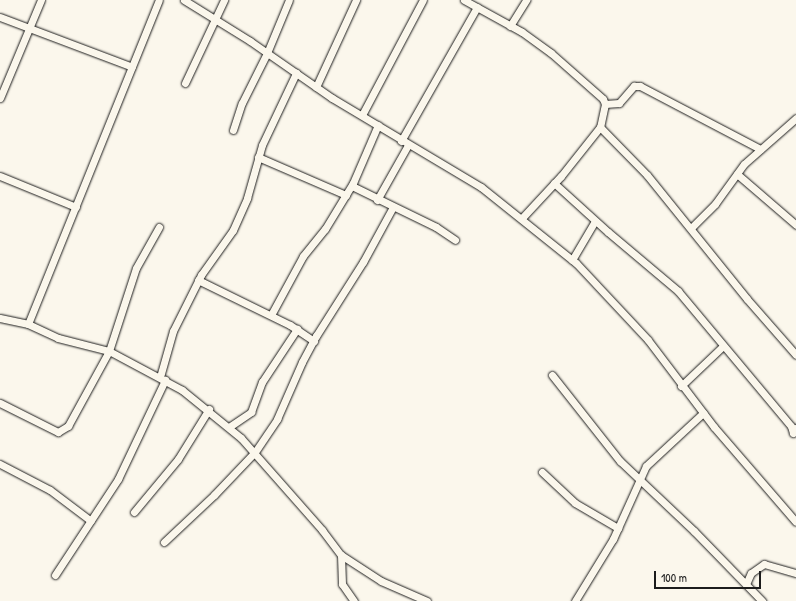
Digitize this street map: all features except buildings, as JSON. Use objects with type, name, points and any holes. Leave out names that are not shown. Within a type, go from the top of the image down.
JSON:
[{"type":"street","points":[[0,98],[41,0]]},
{"type":"street","points":[[28,324],[159,0]]},
{"type":"street","points":[[184,0],[404,143],[481,187],[522,218],[572,260],[648,340],[681,386],[796,522]]},
{"type":"street","points":[[185,83],[216,20],[224,0]]},
{"type":"street","points":[[233,130],[242,103],[267,53],[289,0]]},
{"type":"street","points":[[316,87],[356,0]]},
{"type":"street","points":[[362,115],[423,0]]},
{"type":"street","points":[[510,26],[526,0]]},
{"type":"street","points":[[467,1],[510,26],[551,53],[603,99],[605,104],[600,127],[554,183],[522,218]]},
{"type":"street","points":[[377,200],[404,143],[477,7]]},
{"type":"street","points":[[0,17],[132,67]]},
{"type":"street","points":[[55,575],[118,479],[162,379],[173,331],[198,280],[233,230],[247,198],[258,157],[296,73]]},
{"type":"street","points":[[605,104],[619,103],[634,86],[640,86],[760,149]]},
{"type":"street","points":[[691,228],[715,204],[737,174],[760,149],[796,118]]},
{"type":"street","points":[[271,315],[303,256],[325,229],[352,186],[378,125]]},
{"type":"street","points":[[600,127],[647,175],[747,299],[796,355]]},
{"type":"street","points":[[258,157],[346,195]]},
{"type":"street","points":[[737,174],[796,224]]},
{"type":"street","points":[[0,176],[76,207]]},
{"type":"street","points":[[554,183],[678,291],[722,346],[791,426],[793,433],[796,428]]},
{"type":"street","points":[[352,186],[377,200],[436,227],[455,240]]},
{"type":"street","points":[[164,542],[214,495],[254,452],[277,419],[314,341],[363,262],[393,207]]},
{"type":"street","points":[[572,260],[595,220]]},
{"type":"street","points":[[0,403],[58,432],[63,431],[108,351],[136,268],[159,227]]},
{"type":"street","points":[[198,280],[271,315],[297,329],[314,341]]},
{"type":"street","points":[[0,318],[28,324],[58,338],[108,351],[162,379],[209,409],[230,427],[254,452],[340,555],[381,581],[427,601]]},
{"type":"street","points":[[230,427],[251,412],[262,382],[297,329]]},
{"type":"street","points":[[681,386],[722,346]]},
{"type":"street","points":[[552,375],[620,461],[640,482],[694,531],[762,601]]},
{"type":"street","points":[[134,512],[178,459],[209,409]]},
{"type":"street","points":[[576,601],[618,528],[646,466],[703,413]]},
{"type":"street","points":[[0,464],[50,490],[91,521]]},
{"type":"street","points":[[542,472],[576,503],[618,528]]},
{"type":"street","points":[[340,555],[342,584],[354,601]]},
{"type":"street","points":[[746,584],[751,573],[764,564],[796,573]]}]
